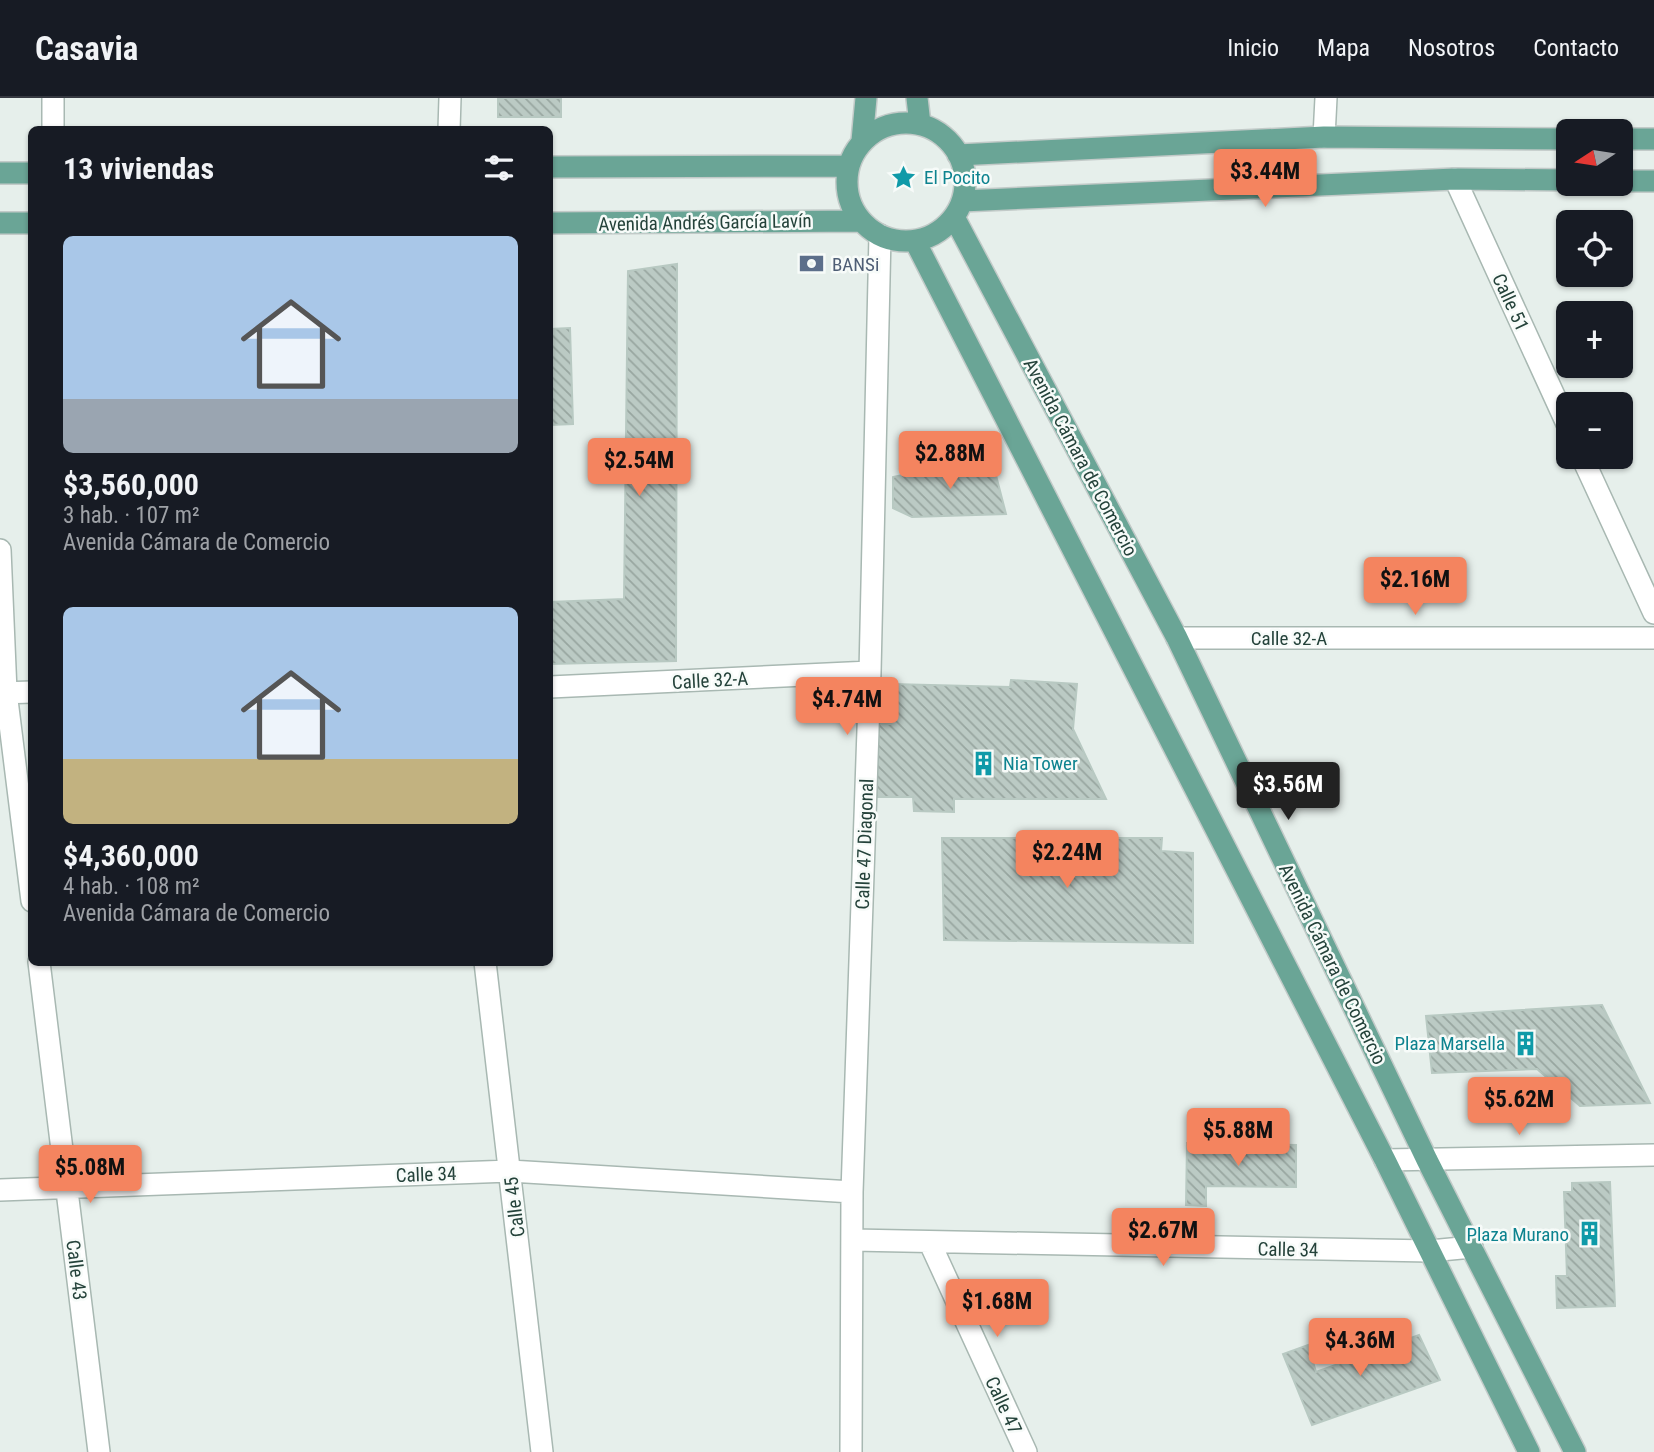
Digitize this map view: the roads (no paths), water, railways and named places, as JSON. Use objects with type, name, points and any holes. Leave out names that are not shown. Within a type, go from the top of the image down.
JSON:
[{"type":"main road","points":[[862,141],[866,98]]},
{"type":"main road","points":[[917,98],[920,124]]},
{"type":"main road","points":[[905,122],[920,124],[949,141],[964,170],[965,185],[958,209],[943,228],[915,241],[897,241],[880,235],[861,221],[850,204],[848,166],[862,141],[874,131],[905,122]]},
{"type":"main road","points":[[958,155],[1324,137],[1556,139]]},
{"type":"main road","points":[[1633,139],[1654,139]]},
{"type":"main road","points":[[553,167],[848,166]]},
{"type":"main road","points":[[0,173],[28,173]]},
{"type":"main road","points":[[958,209],[1455,179],[1556,180]]},
{"type":"main road","points":[[1633,181],[1654,181]]},
{"type":"main road","name":"Avenida Cámara de Comercio","points":[[958,209],[1177,638],[1427,1160],[1575,1452]]},
{"type":"main road","name":"Avenida Andrés García Lavín","points":[[553,223],[861,221]]},
{"type":"main road","points":[[0,223],[28,223]]},
{"type":"main road","points":[[915,241],[1385,1160],[1529,1452]]},
{"type":"street","points":[[53,98],[53,126]]},
{"type":"street","points":[[449,126],[450,98]]},
{"type":"street","points":[[1324,137],[1326,98]]},
{"type":"street","name":"Calle 51","points":[[1455,179],[1556,400]]},
{"type":"street","name":"Calle 47 Diagonal","points":[[851,1452],[852,1192],[870,672],[880,235]]},
{"type":"street","points":[[1588,469],[1654,613]]},
{"type":"street","points":[[0,550],[3,692],[28,872]]},
{"type":"street","name":"Calle 32-A","points":[[1177,638],[1654,638]]},
{"type":"street","name":"Calle 32-A","points":[[553,687],[870,672]]},
{"type":"street","points":[[3,692],[28,692]]},
{"type":"street","name":"Calle 43","points":[[39,966],[99,1452]]},
{"type":"street","name":"Calle 45","points":[[485,966],[542,1452]]},
{"type":"street","points":[[1385,1160],[1654,1155]]},
{"type":"street","name":"Calle 34","points":[[0,1190],[510,1171],[852,1192]]},
{"type":"street","name":"Calle 34","points":[[853,1240],[1430,1251],[1472,1247]]},
{"type":"street","name":"Calle 47","points":[[930,1243],[1026,1452]]},
{"type":"place","name":"El Pocito","points":[[904,177]]},
{"type":"place","name":"BANSi","points":[[812,264]]},
{"type":"place","name":"Nia Tower","points":[[983,763]]},
{"type":"place","name":"Plaza Marsella","points":[[1525,1043]]},
{"type":"place","name":"Plaza Murano","points":[[1589,1234]]}]
